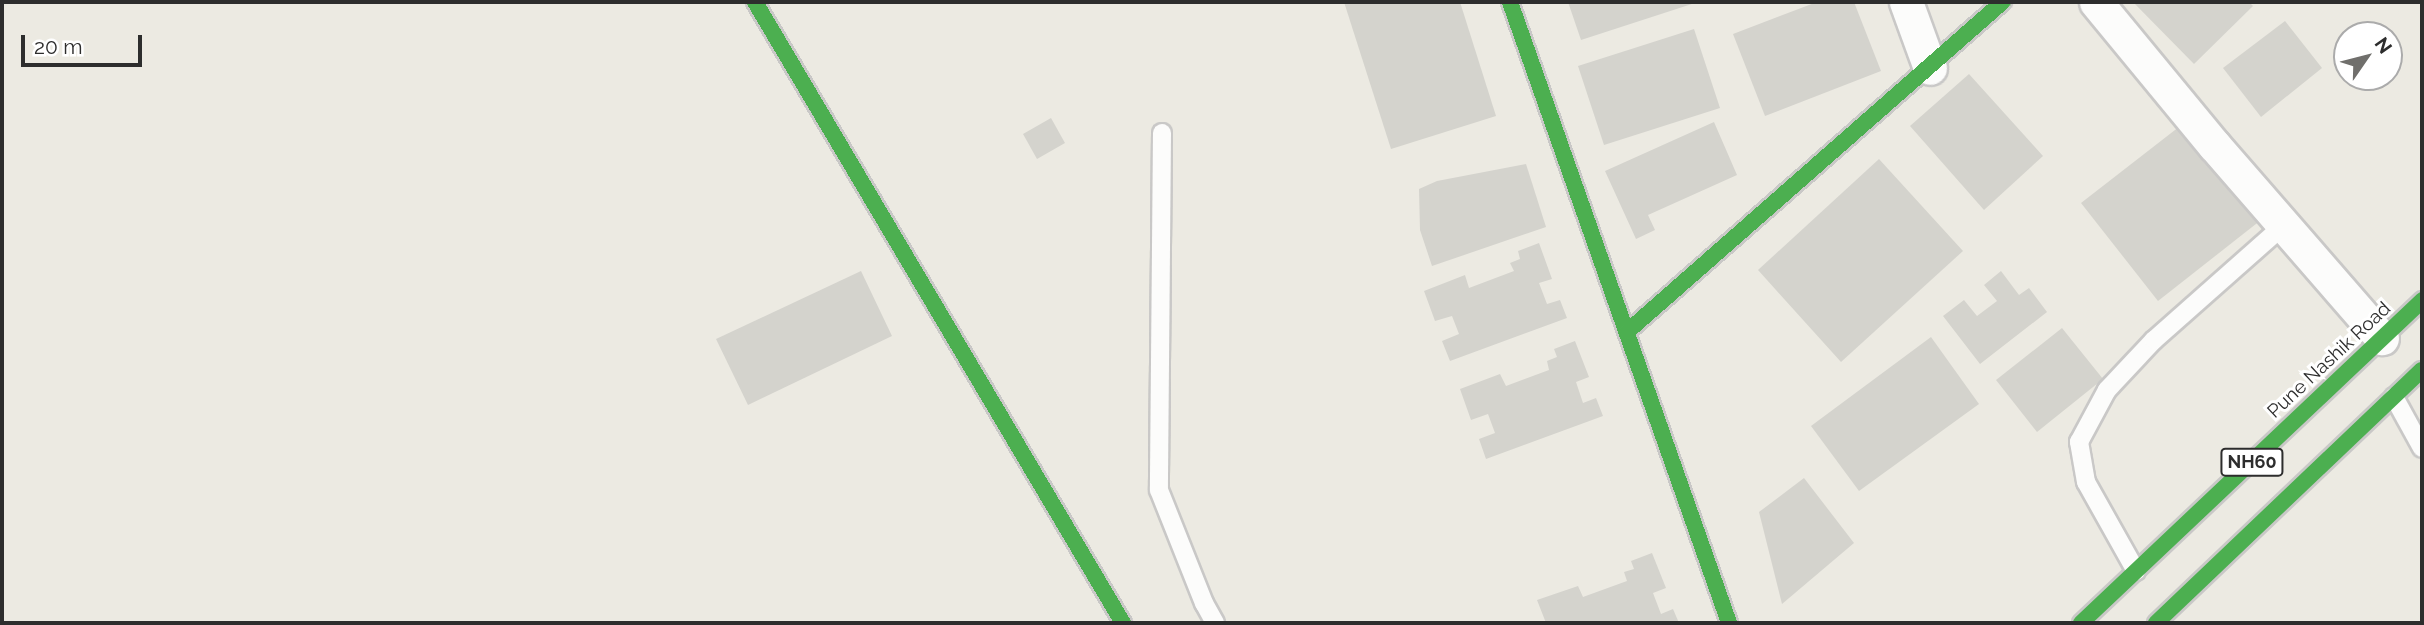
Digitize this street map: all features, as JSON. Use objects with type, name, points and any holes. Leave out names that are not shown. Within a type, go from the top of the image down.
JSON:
[{"type":"main road","points":[[755,2],[1123,623]]},
{"type":"main road","points":[[1510,2],[1729,623]]},
{"type":"main road","points":[[1628,331],[2003,2]]},
{"type":"main road","name":"Pune Nashik Road","points":[[2081,623],[2422,300]]},
{"type":"main road","name":"NH60","points":[[2157,623],[2422,370]]},
{"type":"street","points":[[1906,2],[1930,68]]},
{"type":"street","points":[[2096,2],[2382,338]]},
{"type":"lane","points":[[1162,132],[1159,490],[1204,603],[1215,623]]},
{"type":"lane","points":[[2136,572],[2087,482],[2079,442],[2108,390],[2154,340],[2284,225]]},
{"type":"lane","points":[[2394,397],[2422,448]]},
{"type":"building","points":[[1344,2],[1460,2],[1496,116],[1391,149]]},
{"type":"building","points":[[1568,2],[1698,2],[1581,40]]},
{"type":"building","points":[[1817,2],[1854,2],[1881,71],[1765,116],[1733,34]]},
{"type":"building","points":[[2133,2],[2249,2],[2253,6],[2194,64]]},
{"type":"building","points":[[2285,21],[2322,68],[2261,117],[2223,68]]},
{"type":"building","points":[[1694,29],[1720,108],[1604,145],[1578,66]]},
{"type":"building","points":[[1969,74],[2043,156],[1984,210],[1910,126]]},
{"type":"building","points":[[1051,118],[1065,143],[1037,159],[1023,134]]},
{"type":"building","points":[[1714,122],[1737,175],[1648,215],[1655,230],[1636,239],[1605,171]]},
{"type":"building","points":[[2184,123],[2261,220],[2158,301],[2081,203]]},
{"type":"building","points":[[1879,159],[1963,251],[1841,362],[1758,270]]},
{"type":"building","points":[[1526,164],[1546,227],[1432,266],[1420,230],[1419,189],[1437,181]]},
{"type":"building","points":[[1539,243],[1552,279],[1539,283],[1547,304],[1560,300],[1567,318],[1450,361],[1442,341],[1459,334],[1452,316],[1435,321],[1424,291],[1465,275],[1469,288],[1514,271],[1510,263],[1520,259],[1518,251]]},
{"type":"building","points":[[861,271],[892,336],[748,405],[716,339]]},
{"type":"building","points":[[2001,271],[2019,295],[2029,288],[2047,312],[1980,364],[1943,316],[1964,300],[1977,316],[1997,301],[1984,285]]},
{"type":"building","points":[[2062,328],[2103,379],[2037,432],[1996,380]]},
{"type":"building","points":[[1931,337],[1979,404],[1859,491],[1811,426]]},
{"type":"building","points":[[1575,341],[1589,377],[1576,382],[1583,403],[1596,398],[1603,416],[1486,459],[1479,439],[1495,433],[1488,414],[1471,420],[1460,389],[1500,374],[1506,386],[1549,370],[1547,361],[1557,357],[1554,349]]},
{"type":"building","points":[[1804,478],[1854,543],[1782,604],[1759,512]]},
{"type":"building","points":[[1652,553],[1666,588],[1653,593],[1661,614],[1673,609],[1679,623],[1546,623],[1537,600],[1578,586],[1583,597],[1627,581],[1624,572],[1634,569],[1631,561]]},
{"type":"traffic: fast","points":[[755,2],[1123,623]]},
{"type":"traffic: fast","points":[[1510,2],[1729,623]]},
{"type":"traffic: fast","points":[[1628,331],[2003,2]]},
{"type":"traffic: fast","points":[[2081,623],[2422,300]]},
{"type":"traffic: fast","points":[[2156,623],[2422,370]]}]
